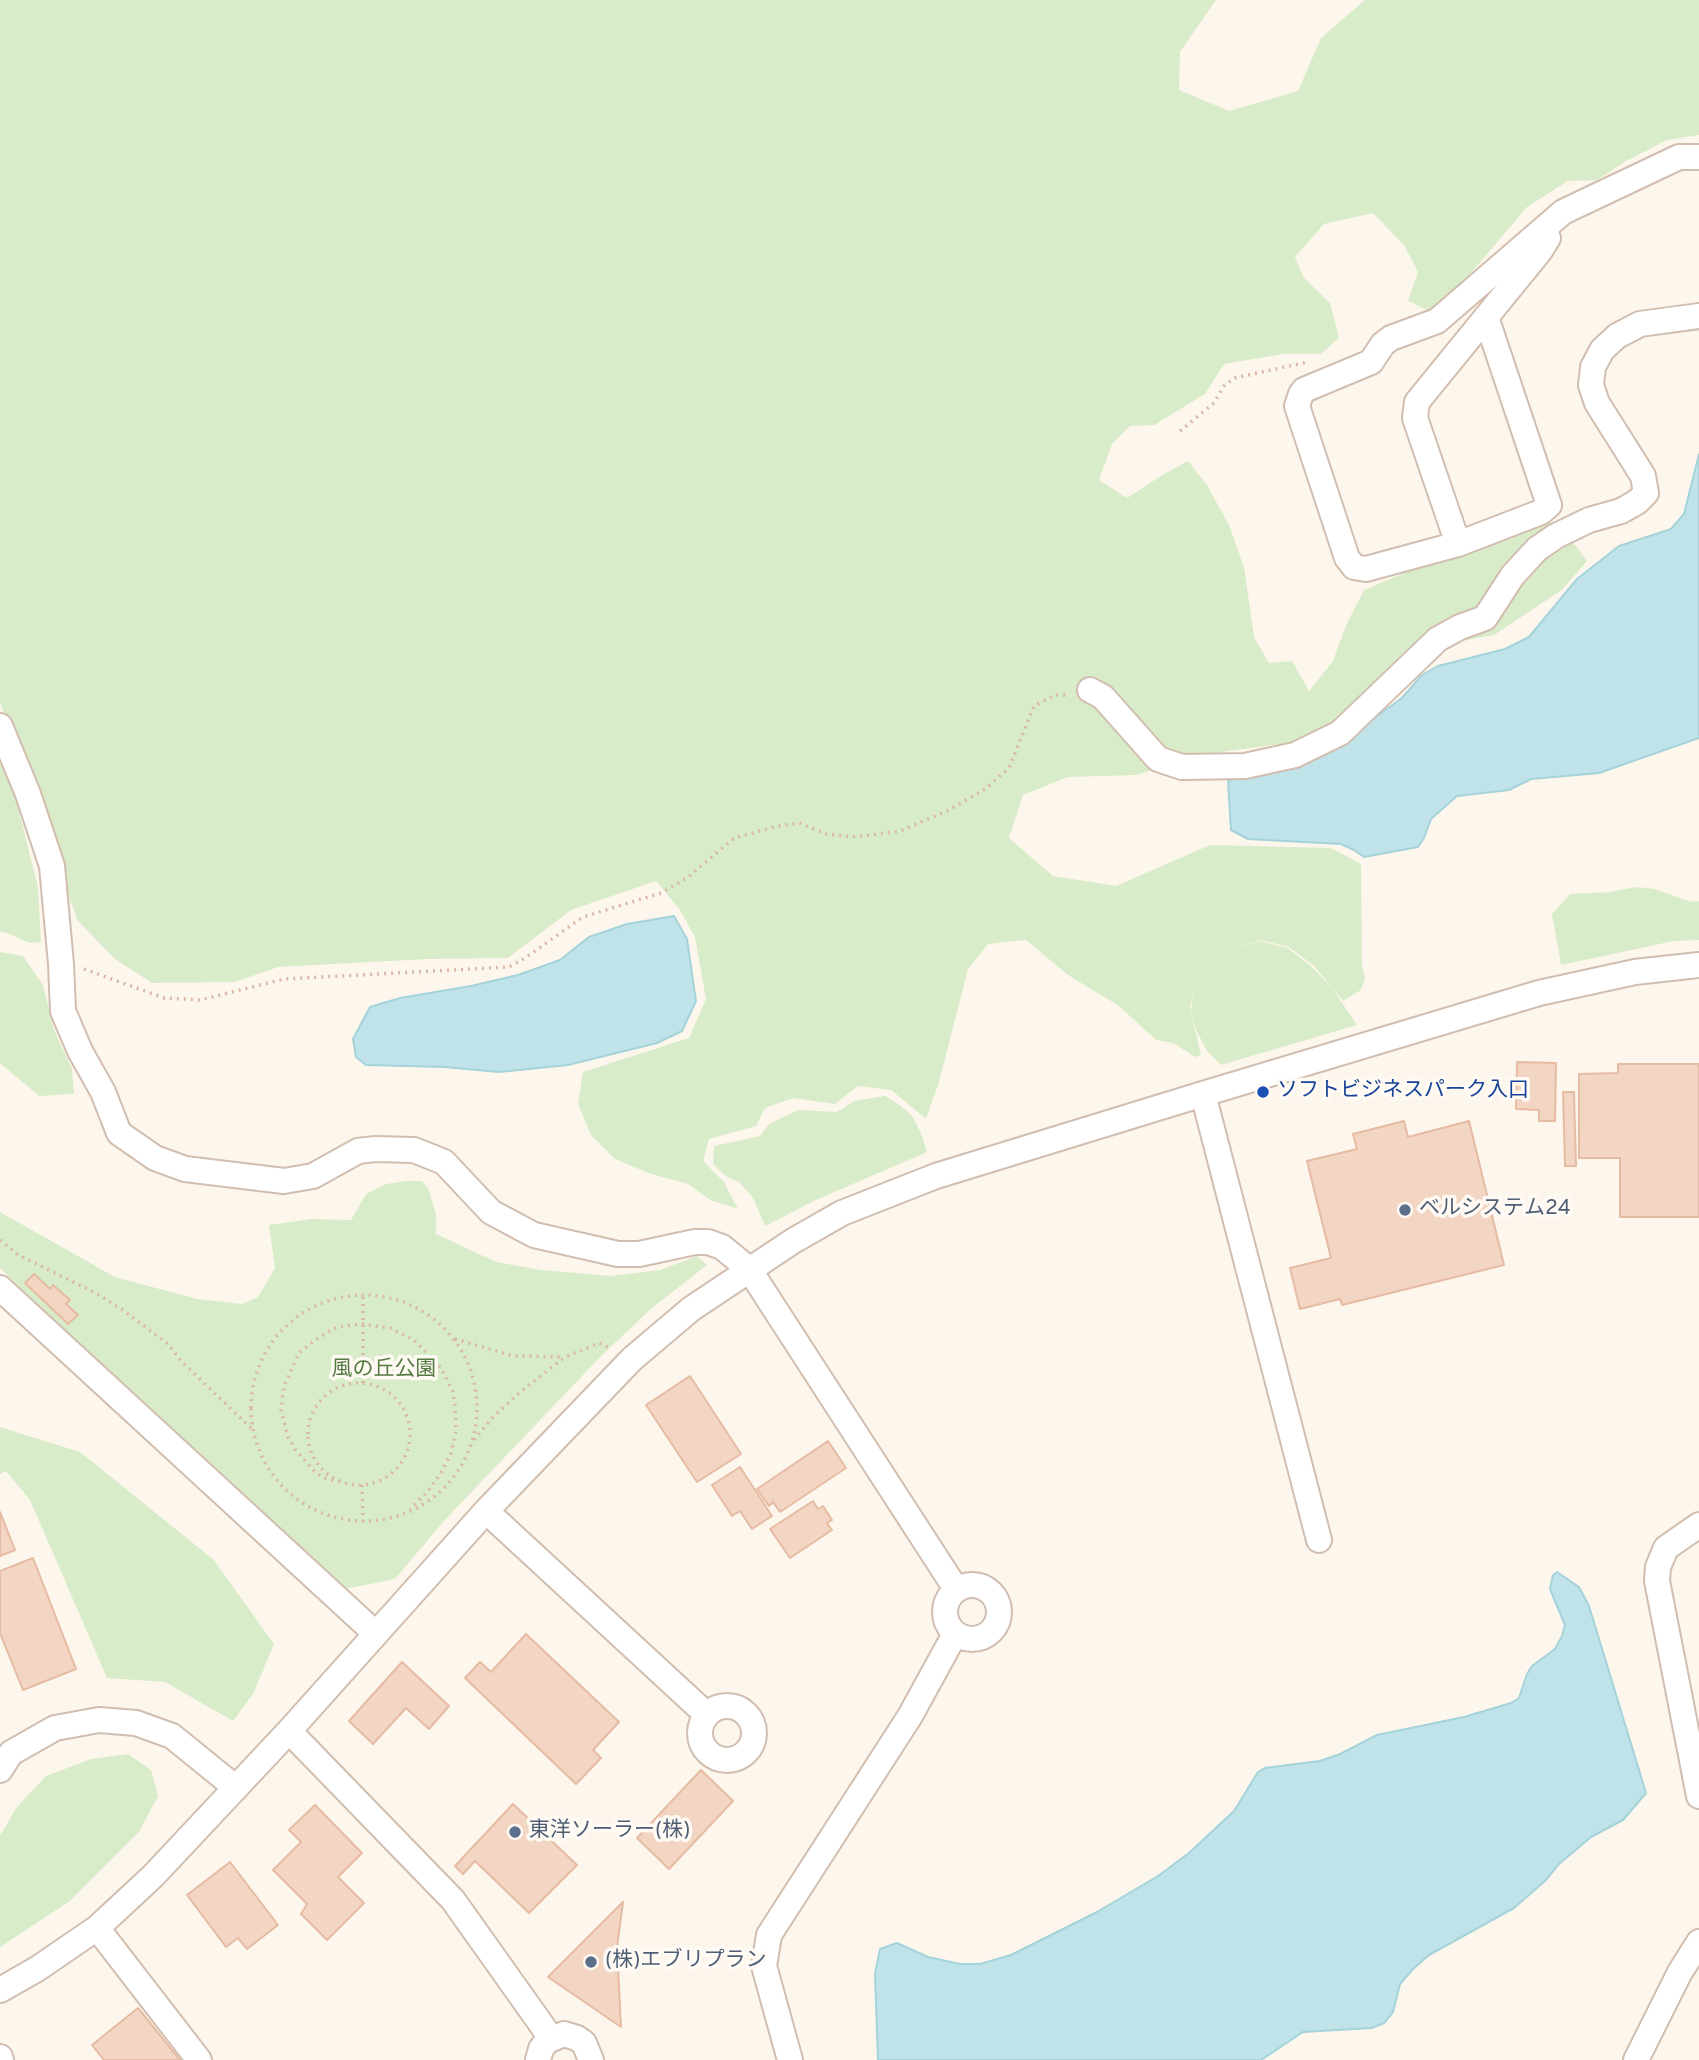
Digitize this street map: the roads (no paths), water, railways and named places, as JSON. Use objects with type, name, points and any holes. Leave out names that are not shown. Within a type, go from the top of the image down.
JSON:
[{"type":"street","points":[[1486,317],[1549,505],[1541,512],[1458,544],[1359,569],[1346,558],[1301,419],[1297,399],[1304,390],[1371,362],[1383,344],[1391,338],[1437,321],[1563,212],[1679,157],[1699,157]]},
{"type":"street","points":[[1458,544],[1415,418],[1415,408],[1417,402],[1540,251],[1563,212]]},
{"type":"street","points":[[1090,690],[1103,697],[1158,759],[1182,767],[1245,765],[1295,755],[1340,733],[1438,639],[1460,626],[1485,618],[1513,575],[1537,549],[1581,523],[1622,511],[1646,493],[1643,476],[1597,403],[1591,385],[1593,367],[1602,350],[1617,336],[1640,324],[1699,316]]},
{"type":"street","points":[[0,726],[29,794],[52,866],[63,1011],[80,1051],[103,1092],[119,1133],[155,1158],[185,1169],[284,1181],[313,1176],[358,1152],[387,1148],[414,1150],[444,1162],[491,1212],[534,1235],[618,1254],[639,1254],[682,1244],[708,1242],[722,1247],[749,1269],[956,1589]]},
{"type":"street","points":[[0,1990],[37,1969],[97,1928],[153,1876],[289,1731],[486,1511],[632,1359],[691,1309],[749,1269],[842,1213],[936,1176],[1539,993],[1635,972],[1699,965]]},
{"type":"street","points":[[1203,1094],[1319,1540]]},
{"type":"street","points":[[0,1288],[375,1633]]},
{"type":"street","points":[[486,1511],[706,1714]]},
{"type":"street","points":[[1699,1525],[1666,1548],[1658,1567],[1657,1581],[1699,1796]]},
{"type":"street","points":[[968,1584],[986,1588],[992,1594],[999,1610],[998,1618],[989,1633],[972,1639],[956,1634],[945,1619],[946,1600],[956,1589],[968,1584]]},
{"type":"street","points":[[790,2060],[764,1966],[769,1935],[910,1716],[956,1634]]},
{"type":"street","points":[[0,1770],[11,1753],[55,1728],[99,1720],[136,1723],[172,1736],[236,1788]]},
{"type":"street","points":[[289,1731],[453,1900],[551,2038]]},
{"type":"street","points":[[97,1928],[199,2060]]},
{"type":"street","points":[[1636,2060],[1680,1972],[1699,1942]]},
{"type":"street","points":[[538,2060],[541,2049],[551,2038],[564,2034],[577,2038],[587,2047],[591,2060]]},
{"type":"water","points":[[1699,454],[1699,738],[1599,773],[1531,779],[1509,790],[1457,796],[1431,819],[1418,847],[1364,857],[1341,844],[1248,839],[1231,830],[1228,781],[1352,734],[1402,698],[1422,675],[1438,666],[1505,649],[1529,637],[1577,579],[1619,546],[1671,529],[1684,514]]},
{"type":"water","points":[[674,916],[687,939],[696,1001],[682,1031],[657,1043],[568,1065],[499,1072],[444,1067],[366,1065],[356,1057],[353,1039],[370,1007],[400,998],[518,975],[560,960],[589,937],[627,924]]},
{"type":"water","points":[[1557,1572],[1579,1587],[1589,1606],[1646,1793],[1623,1820],[1591,1837],[1514,1908],[1429,1955],[1413,1969],[1400,1984],[1393,2012],[1384,2023],[1372,2028],[1303,2032],[1261,2060],[878,2060],[875,1974],[880,1949],[897,1943],[928,1957],[960,1964],[980,1964],[1011,1955],[1097,1912],[1158,1876],[1189,1853],[1234,1811],[1258,1772],[1265,1768],[1320,1761],[1377,1735],[1464,1717],[1511,1703],[1519,1698],[1532,1666],[1555,1649],[1562,1636],[1565,1625],[1550,1589],[1553,1575]]},
{"type":"place","name":"ソフトビジネスパーク入口","points":[[1263,1092]]},
{"type":"place","name":"ベルシステム24","points":[[1405,1210]]},
{"type":"place","name":"東洋ソーラー(株)","points":[[515,1832]]},
{"type":"place","name":"(株)エブリプラン","points":[[591,1962]]},
{"type":"park label","name":"風の丘公園","points":[[384,1371]]}]
